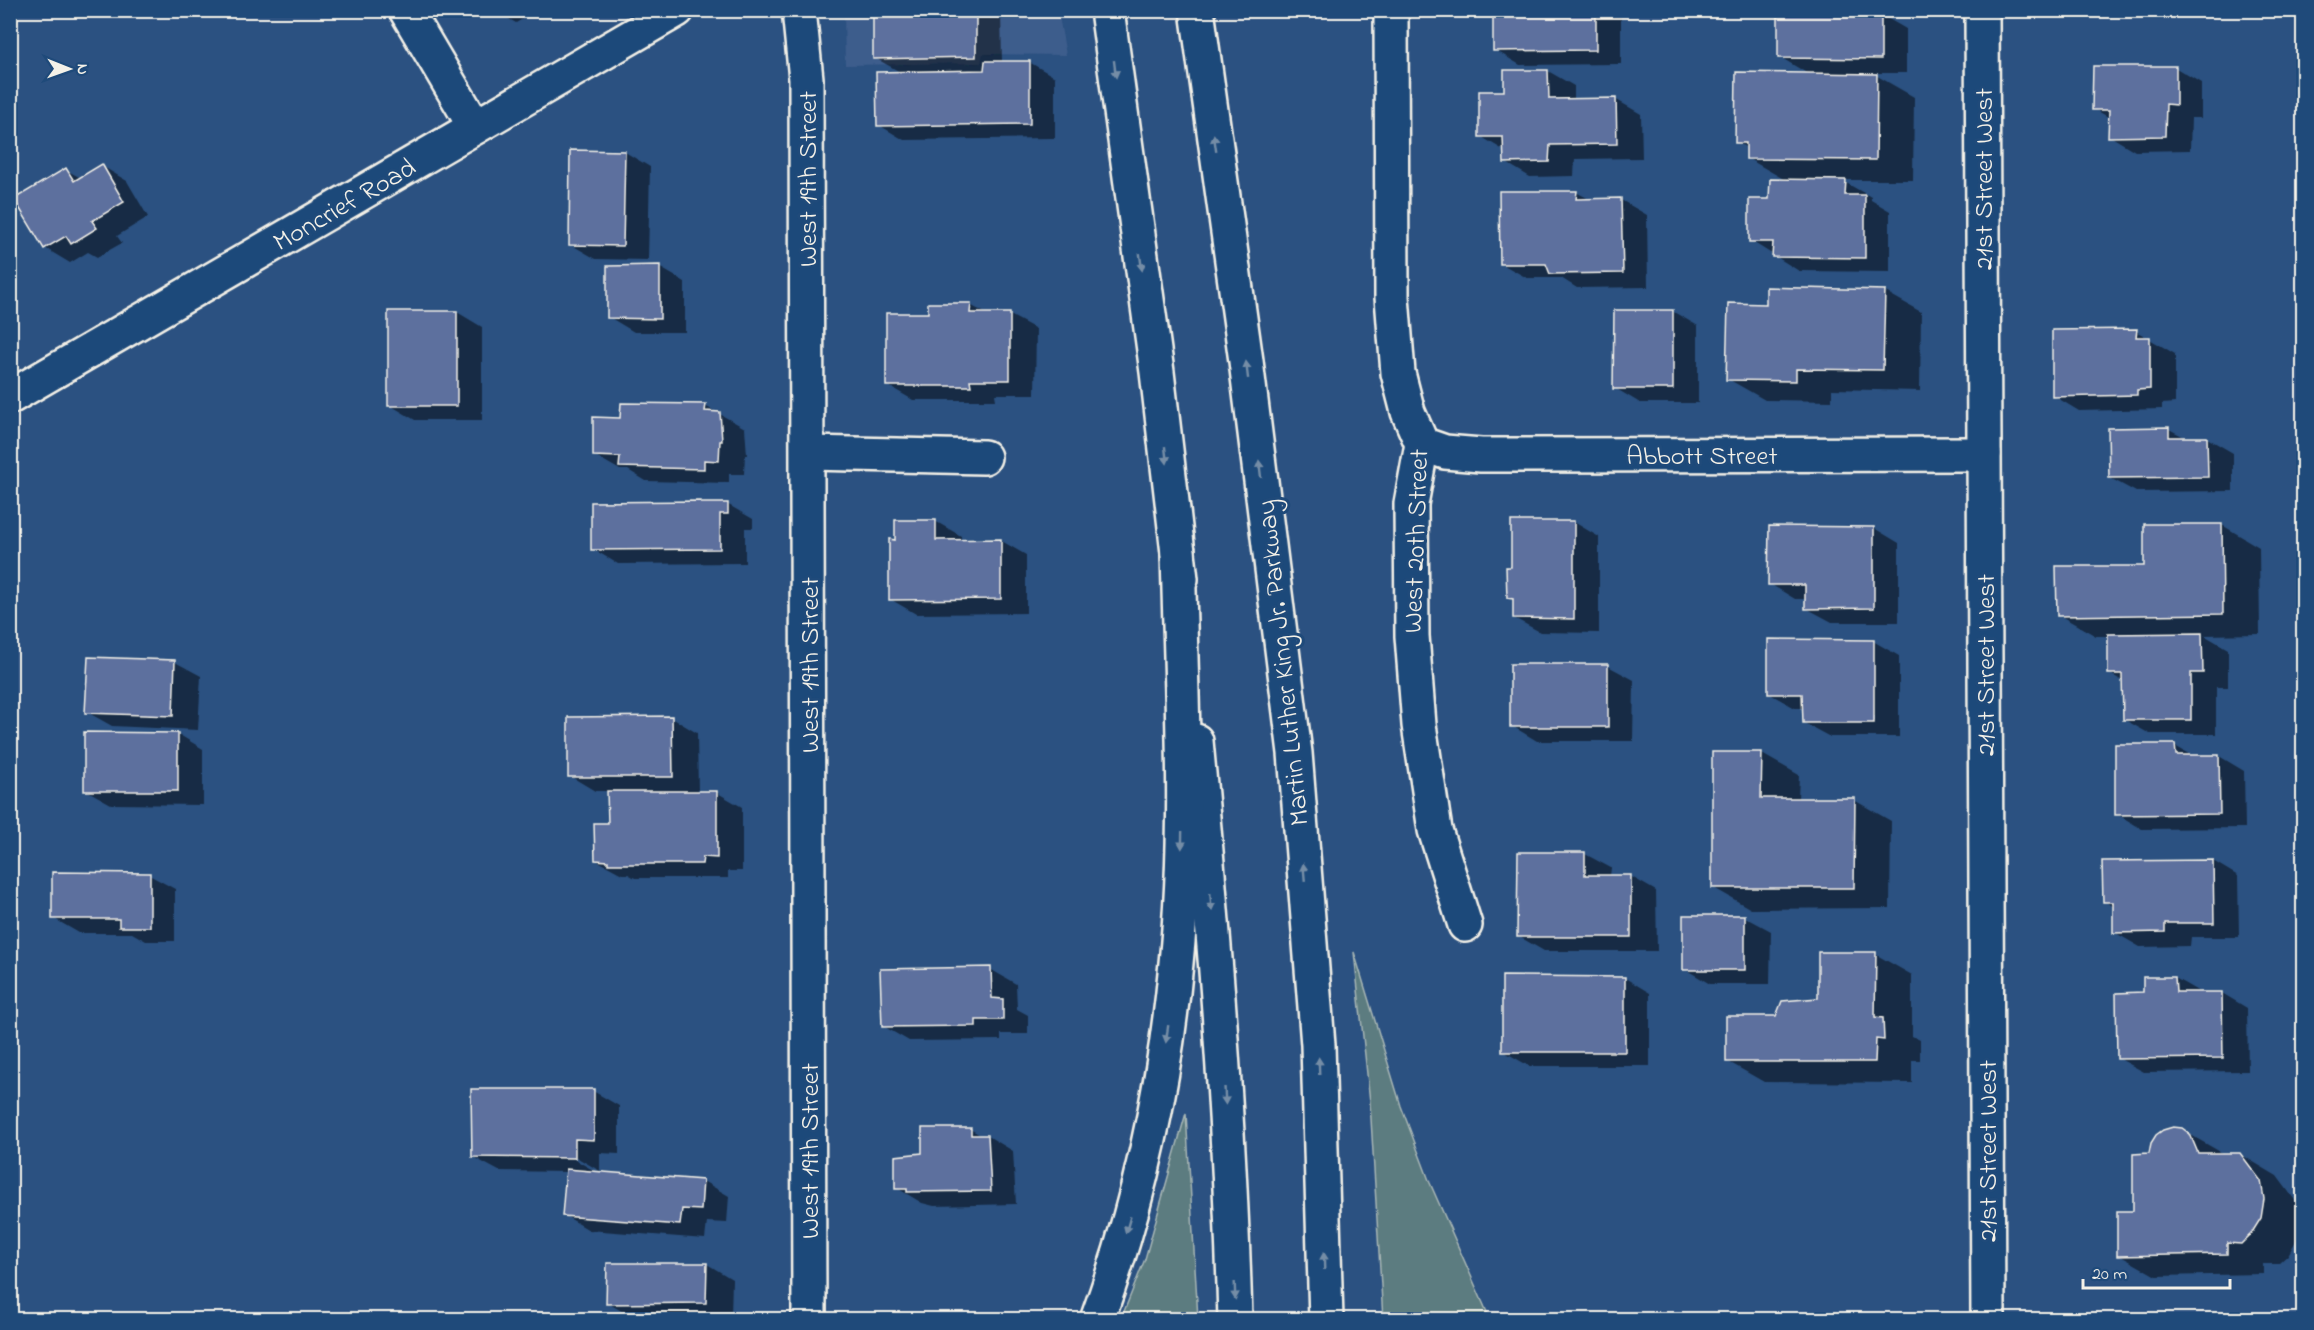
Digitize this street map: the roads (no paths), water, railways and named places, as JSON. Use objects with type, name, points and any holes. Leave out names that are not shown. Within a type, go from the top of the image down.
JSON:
[{"type":"main road","points":[[406,10],[475,127]]},
{"type":"main road","name":"Moncrief Road","points":[[10,397],[677,10]]},
{"type":"main road","name":"West 19th Street","points":[[800,10],[806,79],[809,1320]]},
{"type":"main road","points":[[1107,10],[1178,551],[1211,902],[1224,1083],[1235,1320]]},
{"type":"main road","name":"Martin Luther King Jr. Parkway","points":[[1197,10],[1246,361],[1295,753],[1318,1045],[1326,1320]]},
{"type":"main road","name":"West 20th Street","points":[[1391,10],[1392,297],[1398,372],[1408,412],[1422,444],[1411,504],[1412,636],[1419,724],[1435,830],[1465,924]]},
{"type":"main road","name":"21st Street West","points":[[1982,10],[1988,1320]]},
{"type":"main road","name":"Abbott Street","points":[[1422,444],[1445,452],[1481,456],[1984,454]]},
{"type":"main road","points":[[808,453],[984,457]]},
{"type":"main road","points":[[1097,1320],[1138,1192],[1154,1113],[1176,963],[1183,786],[1178,551]]}]
